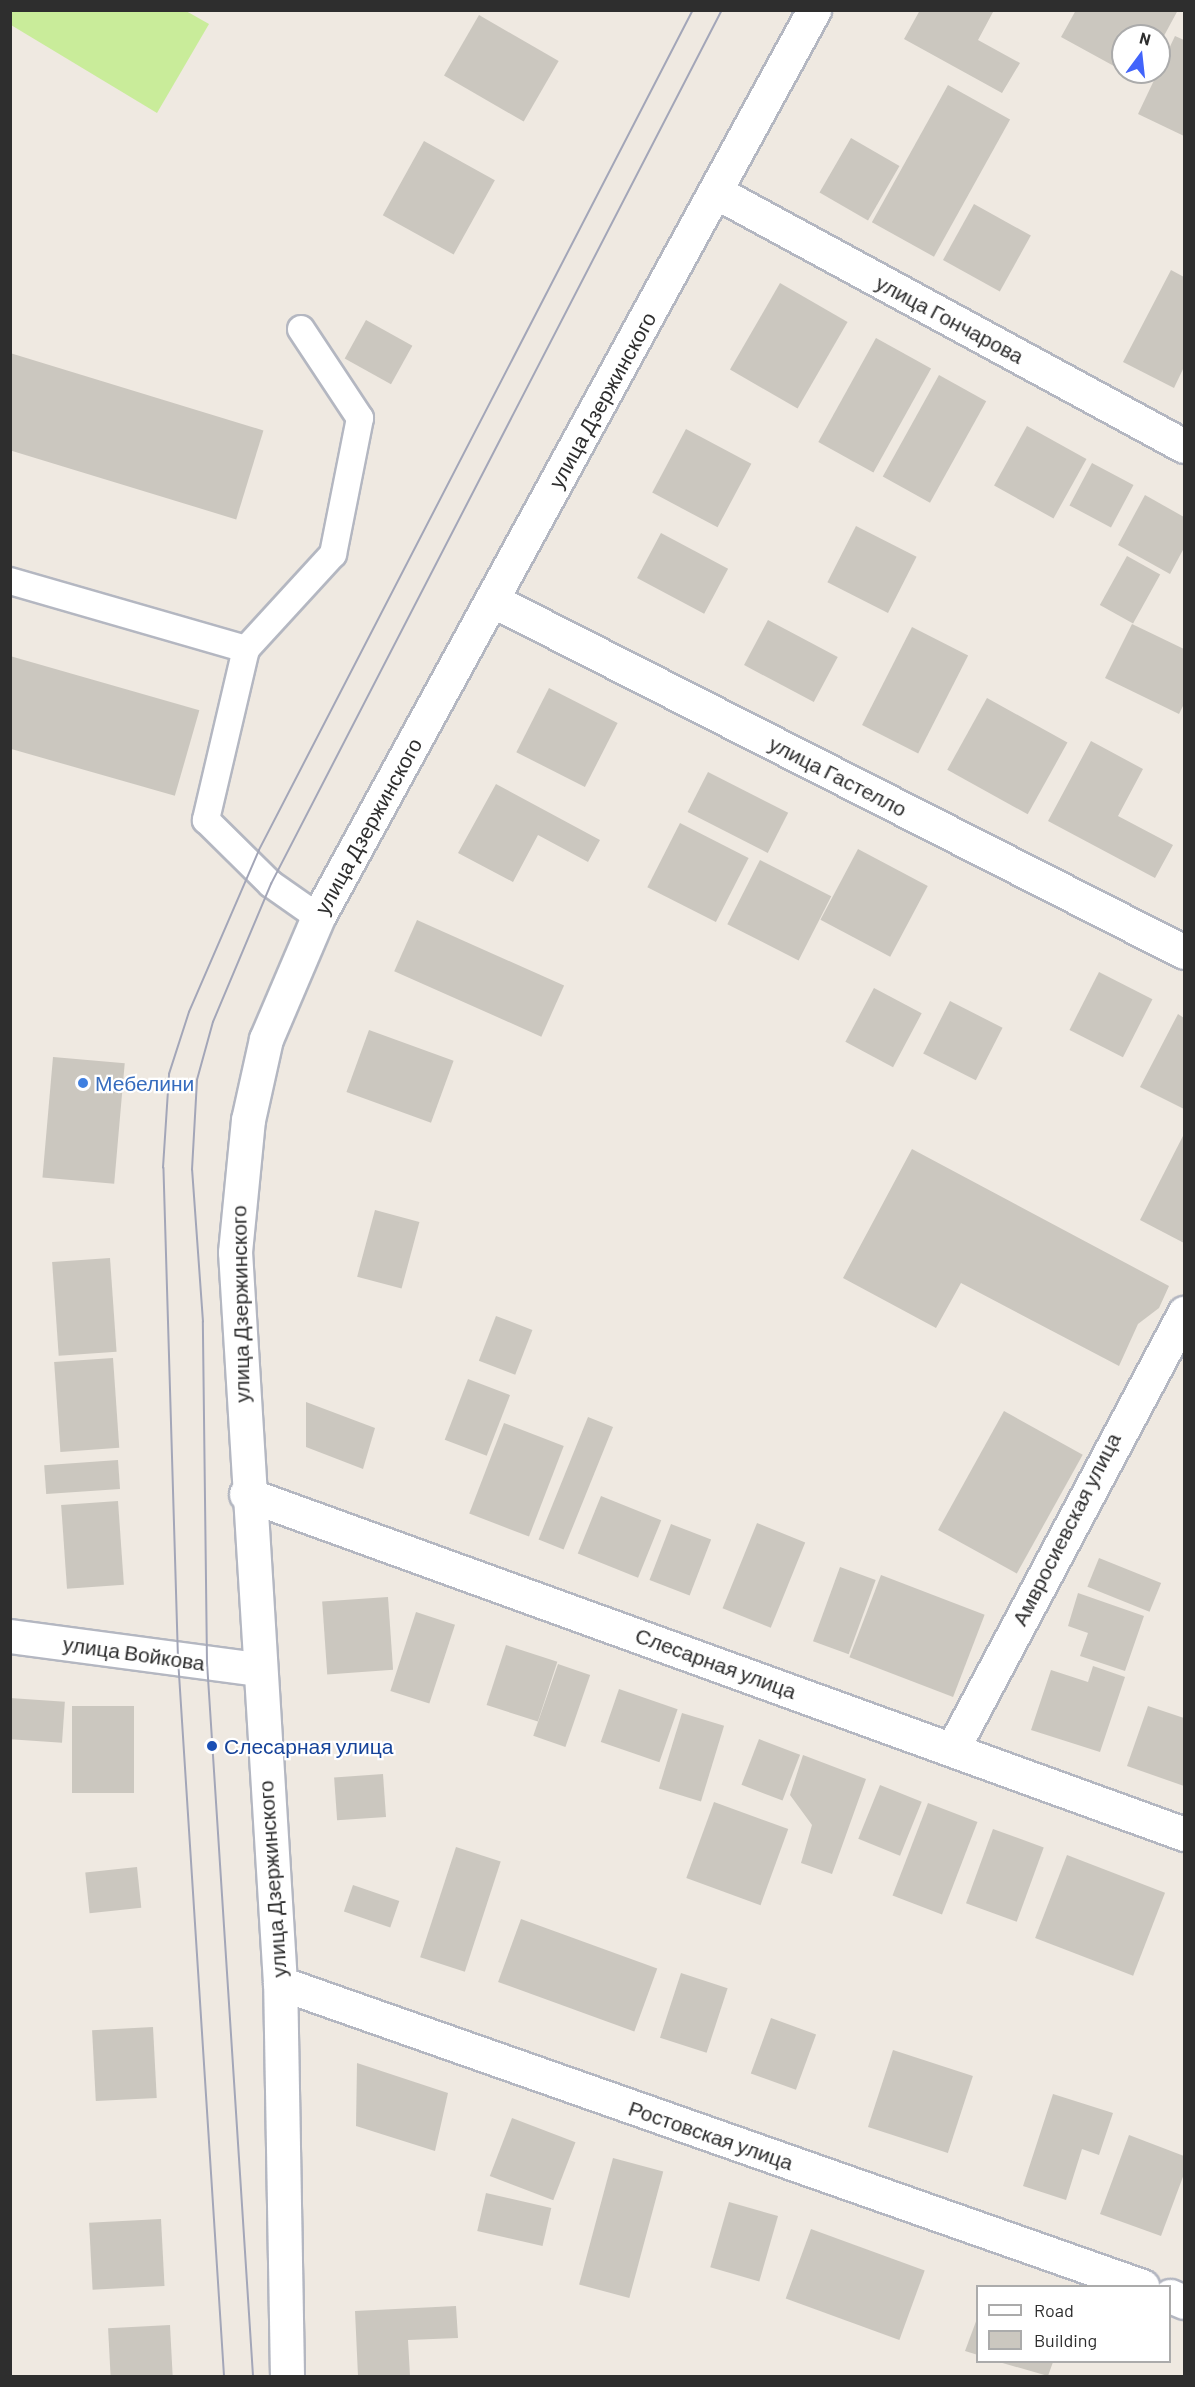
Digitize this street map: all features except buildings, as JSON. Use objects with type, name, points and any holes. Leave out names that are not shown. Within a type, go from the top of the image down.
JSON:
[{"type":"street","name":"улица Дзержинского","points":[[287,2376],[280,1983],[246,1494],[235,1252],[238,1191],[267,1039],[318,917],[814,10]]},
{"type":"street","name":"улица Гончарова","points":[[716,192],[1185,446]]},
{"type":"street","name":"улица Гастелло","points":[[492,600],[1185,952]]},
{"type":"street","name":"Амвросиевская улица","points":[[953,1748],[1185,1312]]},
{"type":"street","name":"Слесарная улица","points":[[246,1494],[953,1748],[1185,1834]]},
{"type":"street","name":"улица Войкова","points":[[10,1636],[258,1669]]},
{"type":"street","name":"Ростовская улица","points":[[280,1983],[1139,2285]]},
{"type":"street","points":[[1171,2296],[1185,2302]]},
{"type":"lane","points":[[301,329],[360,418],[333,554],[246,650],[206,820],[272,884],[318,917]]},
{"type":"lane","points":[[10,580],[246,650]]},
{"type":"green space","points":[[10,11],[186,11],[209,24],[157,113],[11,25]]},
{"type":"tram line","points":[[224,2376],[178,1659],[163,1168],[169,1074],[189,1012],[259,850],[693,10]]},
{"type":"tram line","points":[[253,2376],[207,1663],[203,1322],[192,1170],[197,1080],[213,1022],[271,884],[722,10]]},
{"type":"place","name":"Мебелини","points":[[83,1083]]},
{"type":"place","name":"Слесарная улица","points":[[212,1746]]}]
